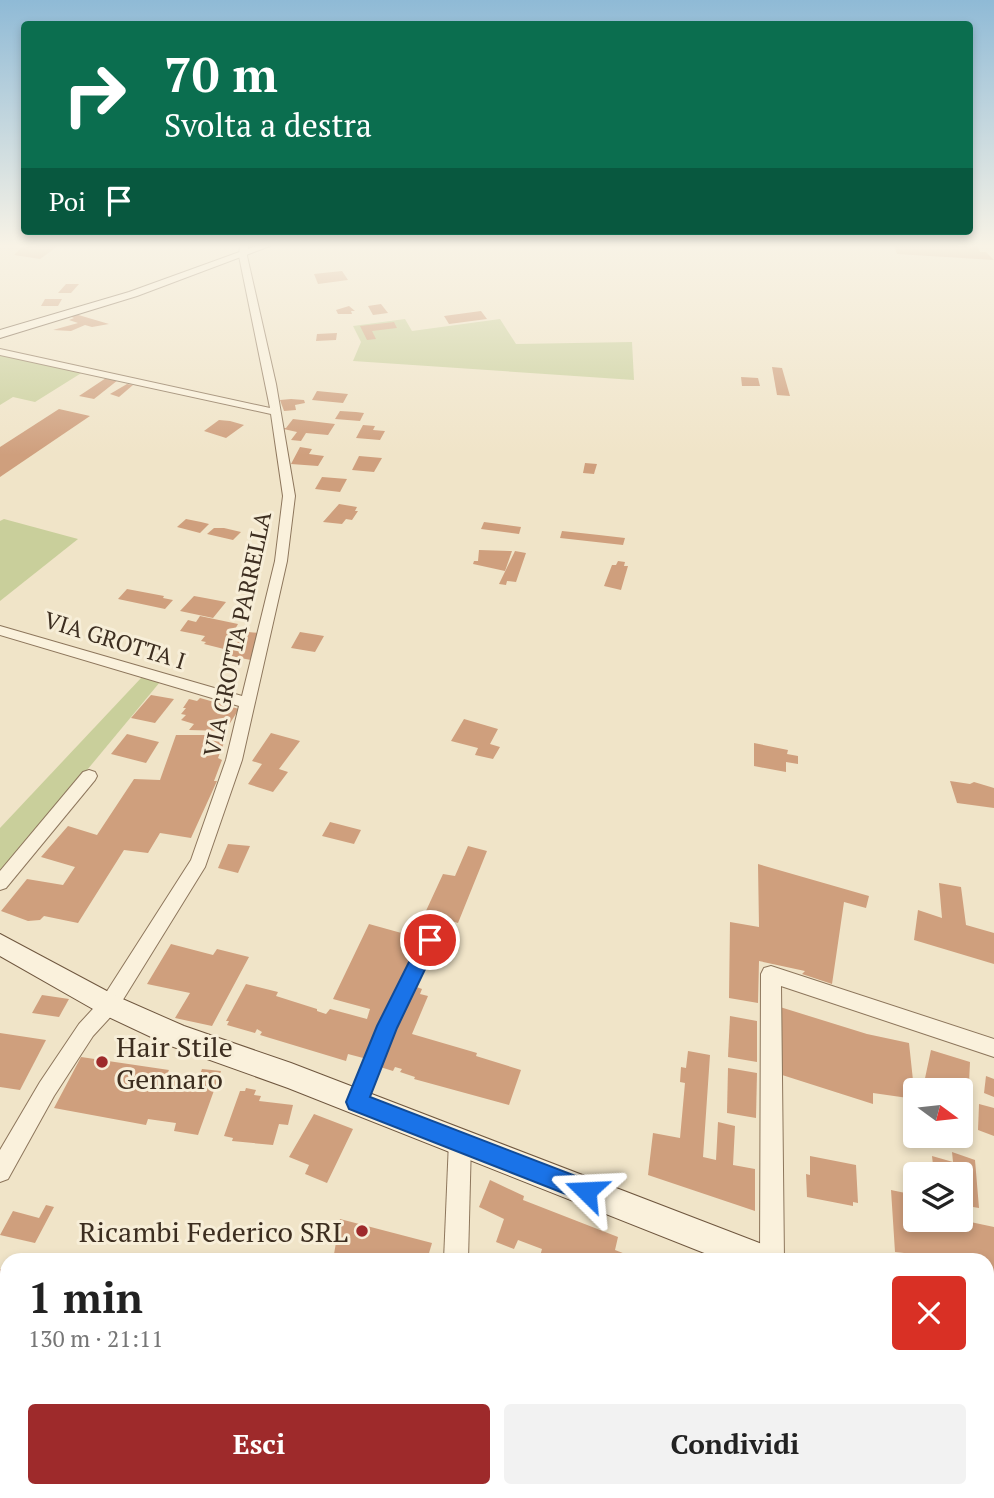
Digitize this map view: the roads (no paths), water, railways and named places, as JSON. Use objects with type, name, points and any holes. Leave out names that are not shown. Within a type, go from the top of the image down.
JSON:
[{"type":"street","points":[[0,334],[65,316]]},
{"type":"street","name":"VIA GROTTA PARRELLA","points":[[0,1171],[47,1089],[86,1030],[109,1004],[199,862],[234,761],[288,519],[289,496],[256,316]]},
{"type":"street","points":[[0,352],[275,412]]},
{"type":"street","name":"VIA GROTTA I","points":[[5,631],[248,703]]},
{"type":"street","points":[[0,883],[89,776]]},
{"type":"street","points":[[0,944],[109,1004],[177,1036],[460,1141],[744,1253]]},
{"type":"street","points":[[772,1253],[771,974],[994,1048]]},
{"type":"street","points":[[456,1253],[460,1141]]},
{"type":"lane","points":[[357,1102],[387,1026],[430,940]]},
{"type":"place","name":"Hair Stile Gennaro","points":[[102,1062]]},
{"type":"place","name":"Ricambi Federico SRL","points":[[362,1231]]}]
